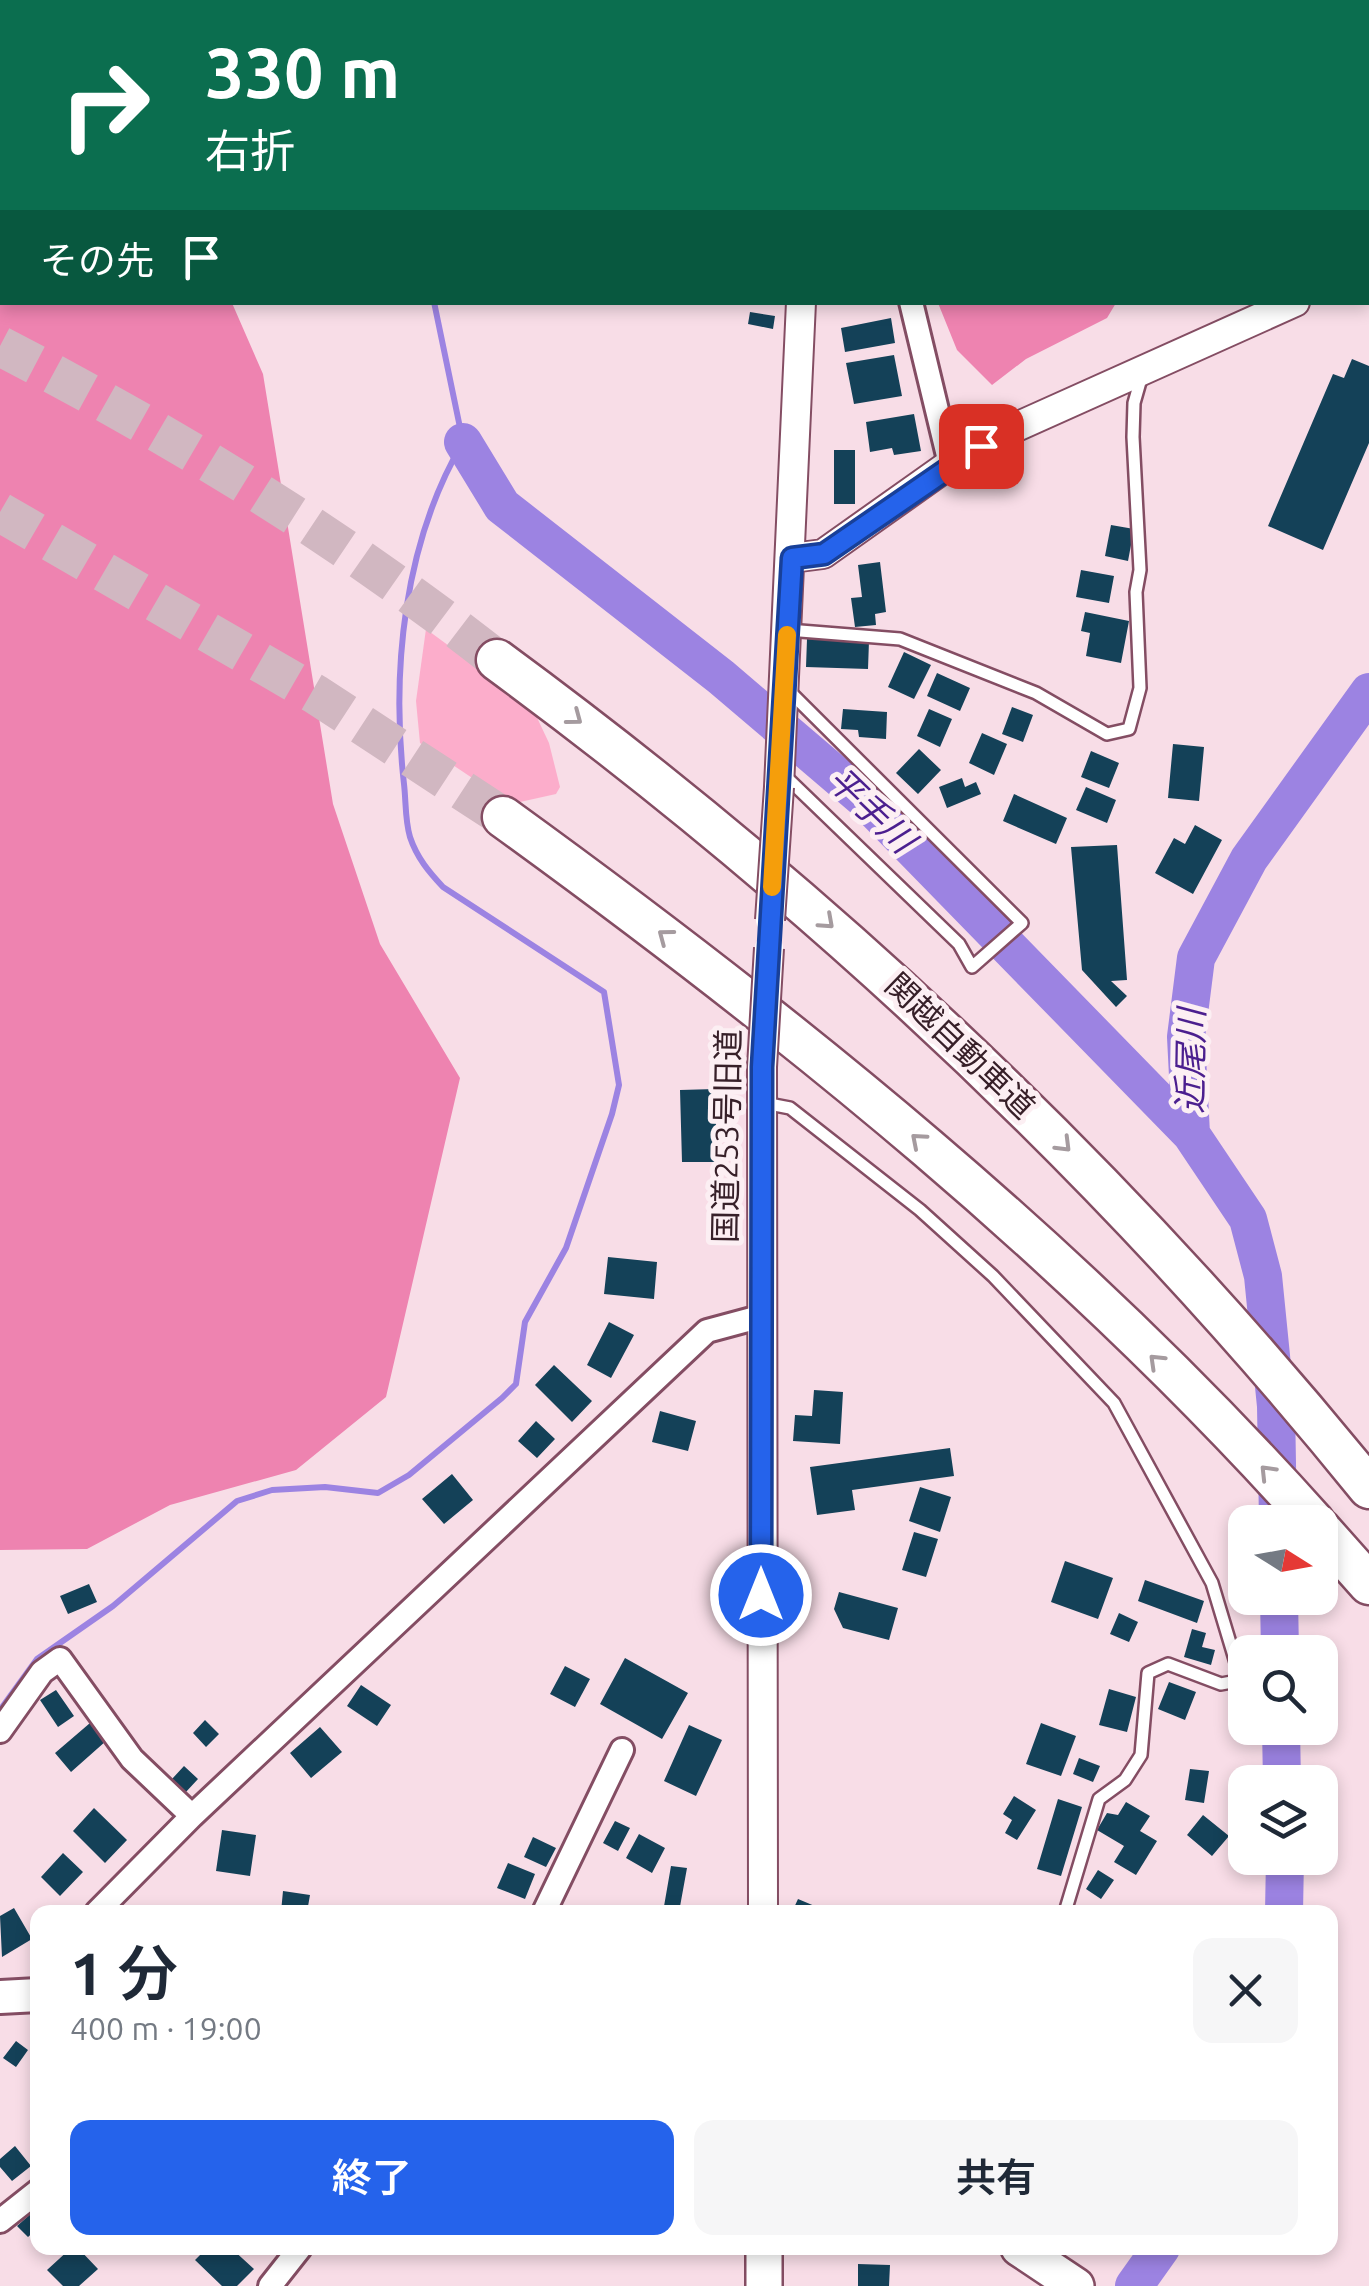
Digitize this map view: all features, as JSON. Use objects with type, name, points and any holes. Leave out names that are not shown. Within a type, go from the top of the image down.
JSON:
[{"type":"highway","name":"関越自動車道","points":[[496,660],[722,832],[908,995],[1059,1140],[1219,1312],[1369,1488]]},
{"type":"highway","points":[[503,818],[682,949],[875,1102],[1087,1293],[1298,1505]]},
{"type":"highway","points":[[1338,1549],[1369,1584]]},
{"type":"highway","points":[[764,2255],[764,2286]]},
{"type":"highway","points":[[1030,2255],[1076,2286]]},
{"type":"main road","points":[[0,1996],[30,1995]]},
{"type":"street","name":"国道253号旧道","points":[[763,1905],[759,1318],[762,1067],[792,558],[800,305]]},
{"type":"street","points":[[912,305],[950,464]]},
{"type":"street","points":[[792,558],[824,554],[950,464],[1012,429],[1288,305]]},
{"type":"street","points":[[104,1905],[192,1816],[707,1331],[759,1318]]},
{"type":"street","points":[[0,1732],[42,1672],[60,1659],[132,1759],[192,1816]]},
{"type":"street","points":[[547,1905],[622,1750]]},
{"type":"street","points":[[1,2217],[30,2196]]},
{"type":"street","points":[[270,2286],[294,2255]]},
{"type":"lane","points":[[788,630],[900,638],[1036,693],[1107,734],[1129,729],[1140,688],[1134,403],[1144,370]]},
{"type":"lane","points":[[780,772],[959,944],[972,966],[1022,923],[784,693]]},
{"type":"lane","points":[[762,1102],[790,1108],[920,1210],[1060,1342],[1114,1402],[1212,1584],[1237,1666],[1237,1682],[1222,1684],[1168,1664],[1148,1673],[1141,1755],[1125,1780],[1099,1798],[1067,1905]]},
{"type":"shaded area","points":[[0,305],[233,305],[263,374],[333,804],[380,944],[460,1078],[386,1397],[296,1470],[170,1505],[87,1549],[0,1550]]},
{"type":"shaded area","points":[[939,305],[1115,305],[1107,318],[1026,359],[992,385],[957,350]]},
{"type":"shaded area","points":[[426,629],[532,707],[549,743],[560,787],[556,794],[511,804],[420,743],[416,701]]},
{"type":"building","points":[[750,312],[775,316],[773,329],[748,324]]},
{"type":"building","points":[[891,318],[895,343],[845,352],[841,328]]},
{"type":"building","points":[[894,355],[902,396],[854,404],[846,363]]},
{"type":"building","points":[[1352,359],[1369,366],[1369,443],[1323,550],[1268,526],[1333,374],[1344,378]]},
{"type":"building","points":[[914,414],[921,451],[894,455],[892,448],[870,452],[866,422]]},
{"type":"building","points":[[834,450],[855,450],[855,504],[834,504]]},
{"type":"building","points":[[1111,525],[1134,529],[1128,561],[1105,556]]},
{"type":"building","points":[[880,562],[886,612],[875,614],[876,625],[855,627],[851,598],[862,597],[858,565]]},
{"type":"building","points":[[1081,570],[1114,576],[1109,603],[1076,597]]},
{"type":"building","points":[[1085,612],[1129,621],[1121,663],[1086,656],[1090,633],[1081,631]]},
{"type":"building","points":[[807,639],[869,641],[868,669],[806,667]]},
{"type":"building","points":[[904,652],[931,665],[914,699],[888,687]]},
{"type":"building","points":[[937,673],[970,688],[960,711],[927,696]]},
{"type":"building","points":[[1012,707],[1033,715],[1023,742],[1002,734]]},
{"type":"building","points":[[843,709],[887,712],[886,739],[859,737],[858,730],[841,729]]},
{"type":"building","points":[[929,709],[952,719],[940,747],[917,736]]},
{"type":"building","points":[[982,733],[1007,744],[994,775],[969,763]]},
{"type":"building","points":[[1173,744],[1204,747],[1199,801],[1168,798]]},
{"type":"building","points":[[919,749],[941,770],[918,794],[896,773]]},
{"type":"building","points":[[1091,751],[1119,763],[1109,788],[1081,777]]},
{"type":"building","points":[[962,778],[965,787],[976,782],[981,794],[947,808],[939,787]]},
{"type":"building","points":[[1086,787],[1116,800],[1107,823],[1076,810]]},
{"type":"building","points":[[1014,794],[1067,818],[1056,844],[1003,821]]},
{"type":"building","points":[[1195,825],[1222,840],[1193,894],[1155,873],[1174,838],[1185,844]]},
{"type":"building","points":[[1117,845],[1127,980],[1111,981],[1127,996],[1116,1007],[1082,970],[1071,847]]},
{"type":"building","points":[[715,1089],[717,1162],[682,1162],[680,1090]]},
{"type":"building","points":[[608,1257],[657,1262],[654,1299],[604,1294]]},
{"type":"building","points":[[609,1322],[634,1335],[611,1378],[587,1365]]},
{"type":"building","points":[[554,1365],[592,1401],[572,1422],[535,1385]]},
{"type":"building","points":[[814,1390],[843,1392],[840,1444],[793,1441],[795,1415],[812,1416]]},
{"type":"building","points":[[660,1411],[696,1421],[688,1451],[652,1442]]},
{"type":"building","points":[[536,1421],[555,1439],[537,1458],[518,1441]]},
{"type":"building","points":[[950,1448],[954,1476],[852,1490],[855,1510],[817,1515],[810,1467]]},
{"type":"building","points":[[452,1474],[473,1500],[444,1524],[422,1499]]},
{"type":"building","points":[[920,1487],[951,1497],[940,1532],[909,1521]]},
{"type":"building","points":[[914,1532],[938,1539],[926,1577],[902,1570]]},
{"type":"building","points":[[1065,1561],[1113,1578],[1098,1619],[1051,1602]]},
{"type":"building","points":[[1145,1580],[1204,1601],[1197,1623],[1138,1601]]},
{"type":"building","points":[[89,1584],[97,1602],[68,1614],[60,1596]]},
{"type":"building","points":[[839,1592],[898,1608],[889,1640],[843,1628],[834,1609]]},
{"type":"building","points":[[1119,1613],[1138,1622],[1129,1642],[1110,1634]]},
{"type":"building","points":[[1192,1629],[1206,1633],[1202,1647],[1215,1650],[1211,1665],[1184,1657]]},
{"type":"building","points":[[625,1658],[688,1693],[662,1739],[600,1704]]},
{"type":"building","points":[[565,1666],[590,1679],[575,1707],[550,1694]]},
{"type":"building","points":[[1169,1682],[1196,1692],[1185,1720],[1158,1709]]},
{"type":"building","points":[[361,1685],[391,1705],[377,1726],[347,1706]]},
{"type":"building","points":[[1109,1689],[1136,1697],[1127,1732],[1099,1725]]},
{"type":"building","points":[[56,1690],[74,1716],[58,1727],[40,1700]]},
{"type":"building","points":[[205,1720],[219,1734],[206,1747],[193,1733]]},
{"type":"building","points":[[90,1723],[106,1741],[71,1772],[55,1753]]},
{"type":"building","points":[[1041,1723],[1076,1736],[1061,1776],[1026,1764]]},
{"type":"building","points":[[689,1725],[722,1740],[696,1796],[664,1781]]},
{"type":"building","points":[[320,1727],[342,1752],[311,1778],[290,1753]]},
{"type":"building","points":[[1079,1758],[1100,1766],[1093,1782],[1073,1774]]},
{"type":"building","points":[[184,1766],[198,1779],[185,1793],[172,1779]]},
{"type":"building","points":[[1190,1769],[1209,1771],[1204,1803],[1185,1800]]},
{"type":"building","points":[[1014,1796],[1036,1810],[1017,1840],[1005,1833],[1012,1820],[1003,1814]]},
{"type":"building","points":[[1058,1799],[1082,1807],[1061,1876],[1037,1869]]},
{"type":"building","points":[[1126,1802],[1150,1816],[1140,1831],[1157,1841],[1136,1875],[1114,1862],[1124,1846],[1097,1830],[1107,1813],[1118,1815]]},
{"type":"building","points":[[94,1808],[127,1840],[105,1863],[73,1831]]},
{"type":"building","points":[[1203,1815],[1228,1837],[1212,1856],[1187,1835]]},
{"type":"building","points":[[615,1821],[630,1828],[618,1851],[603,1843]]},
{"type":"building","points":[[222,1830],[256,1835],[250,1876],[216,1871]]},
{"type":"building","points":[[639,1834],[665,1848],[652,1873],[626,1858]]},
{"type":"building","points":[[533,1837],[556,1848],[546,1867],[524,1857]]},
{"type":"building","points":[[63,1853],[83,1872],[60,1896],[41,1877]]},
{"type":"building","points":[[508,1863],[535,1874],[525,1899],[497,1888]]},
{"type":"building","points":[[671,1866],[687,1868],[680,1905],[664,1905]]},
{"type":"building","points":[[1098,1870],[1114,1880],[1101,1899],[1086,1889]]},
{"type":"building","points":[[283,1891],[310,1895],[308,1905],[282,1905]]},
{"type":"building","points":[[14,1908],[30,1936],[30,1940],[2,1957],[0,1916]]},
{"type":"building","points":[[16,2041],[28,2050],[16,2067],[3,2058]]},
{"type":"building","points":[[15,2146],[30,2167],[12,2181],[0,2167],[0,2159]]},
{"type":"building","points":[[30,2215],[28,2237],[17,2226]]},
{"type":"building","points":[[63,2255],[85,2255],[98,2269],[79,2286],[63,2286],[47,2270]]},
{"type":"building","points":[[200,2255],[239,2255],[254,2269],[237,2286],[222,2286],[195,2260]]},
{"type":"building","points":[[858,2264],[890,2265],[889,2286],[858,2286]]},
{"type":"waterway","points":[[0,1710],[37,1659],[113,1606],[237,1501],[272,1490],[325,1487],[378,1493],[409,1475],[502,1398],[516,1384],[525,1322],[566,1248],[612,1114],[619,1085],[604,992],[443,887],[420,858],[408,831],[399,697],[406,608],[427,522],[463,442],[435,305]]},
{"type":"waterway","name":"平手川","points":[[463,442],[502,506],[721,677],[863,798],[1191,1134]]},
{"type":"waterway","name":"近尾川","points":[[1278,1505],[1276,1406],[1263,1276],[1248,1219],[1191,1134],[1186,1037],[1196,958],[1249,859],[1369,692]]},
{"type":"waterway","name":"近尾川","points":[[1279,1615],[1280,1635]]},
{"type":"waterway","name":"近尾川","points":[[1281,1745],[1282,1765]]},
{"type":"waterway","name":"近尾川","points":[[1284,1905],[1285,1875]]},
{"type":"waterway","name":"近尾川","points":[[1134,2286],[1156,2255]]},
{"type":"tunnel","points":[[0,346],[256,491],[379,572],[497,660]]},
{"type":"tunnel","points":[[0,512],[315,694],[503,817]]},
{"type":"slow traffic","points":[[772,887],[787,635]]},
{"type":"route","points":[[761,1595],[762,1067],[792,558],[824,554],[981,446]]}]
